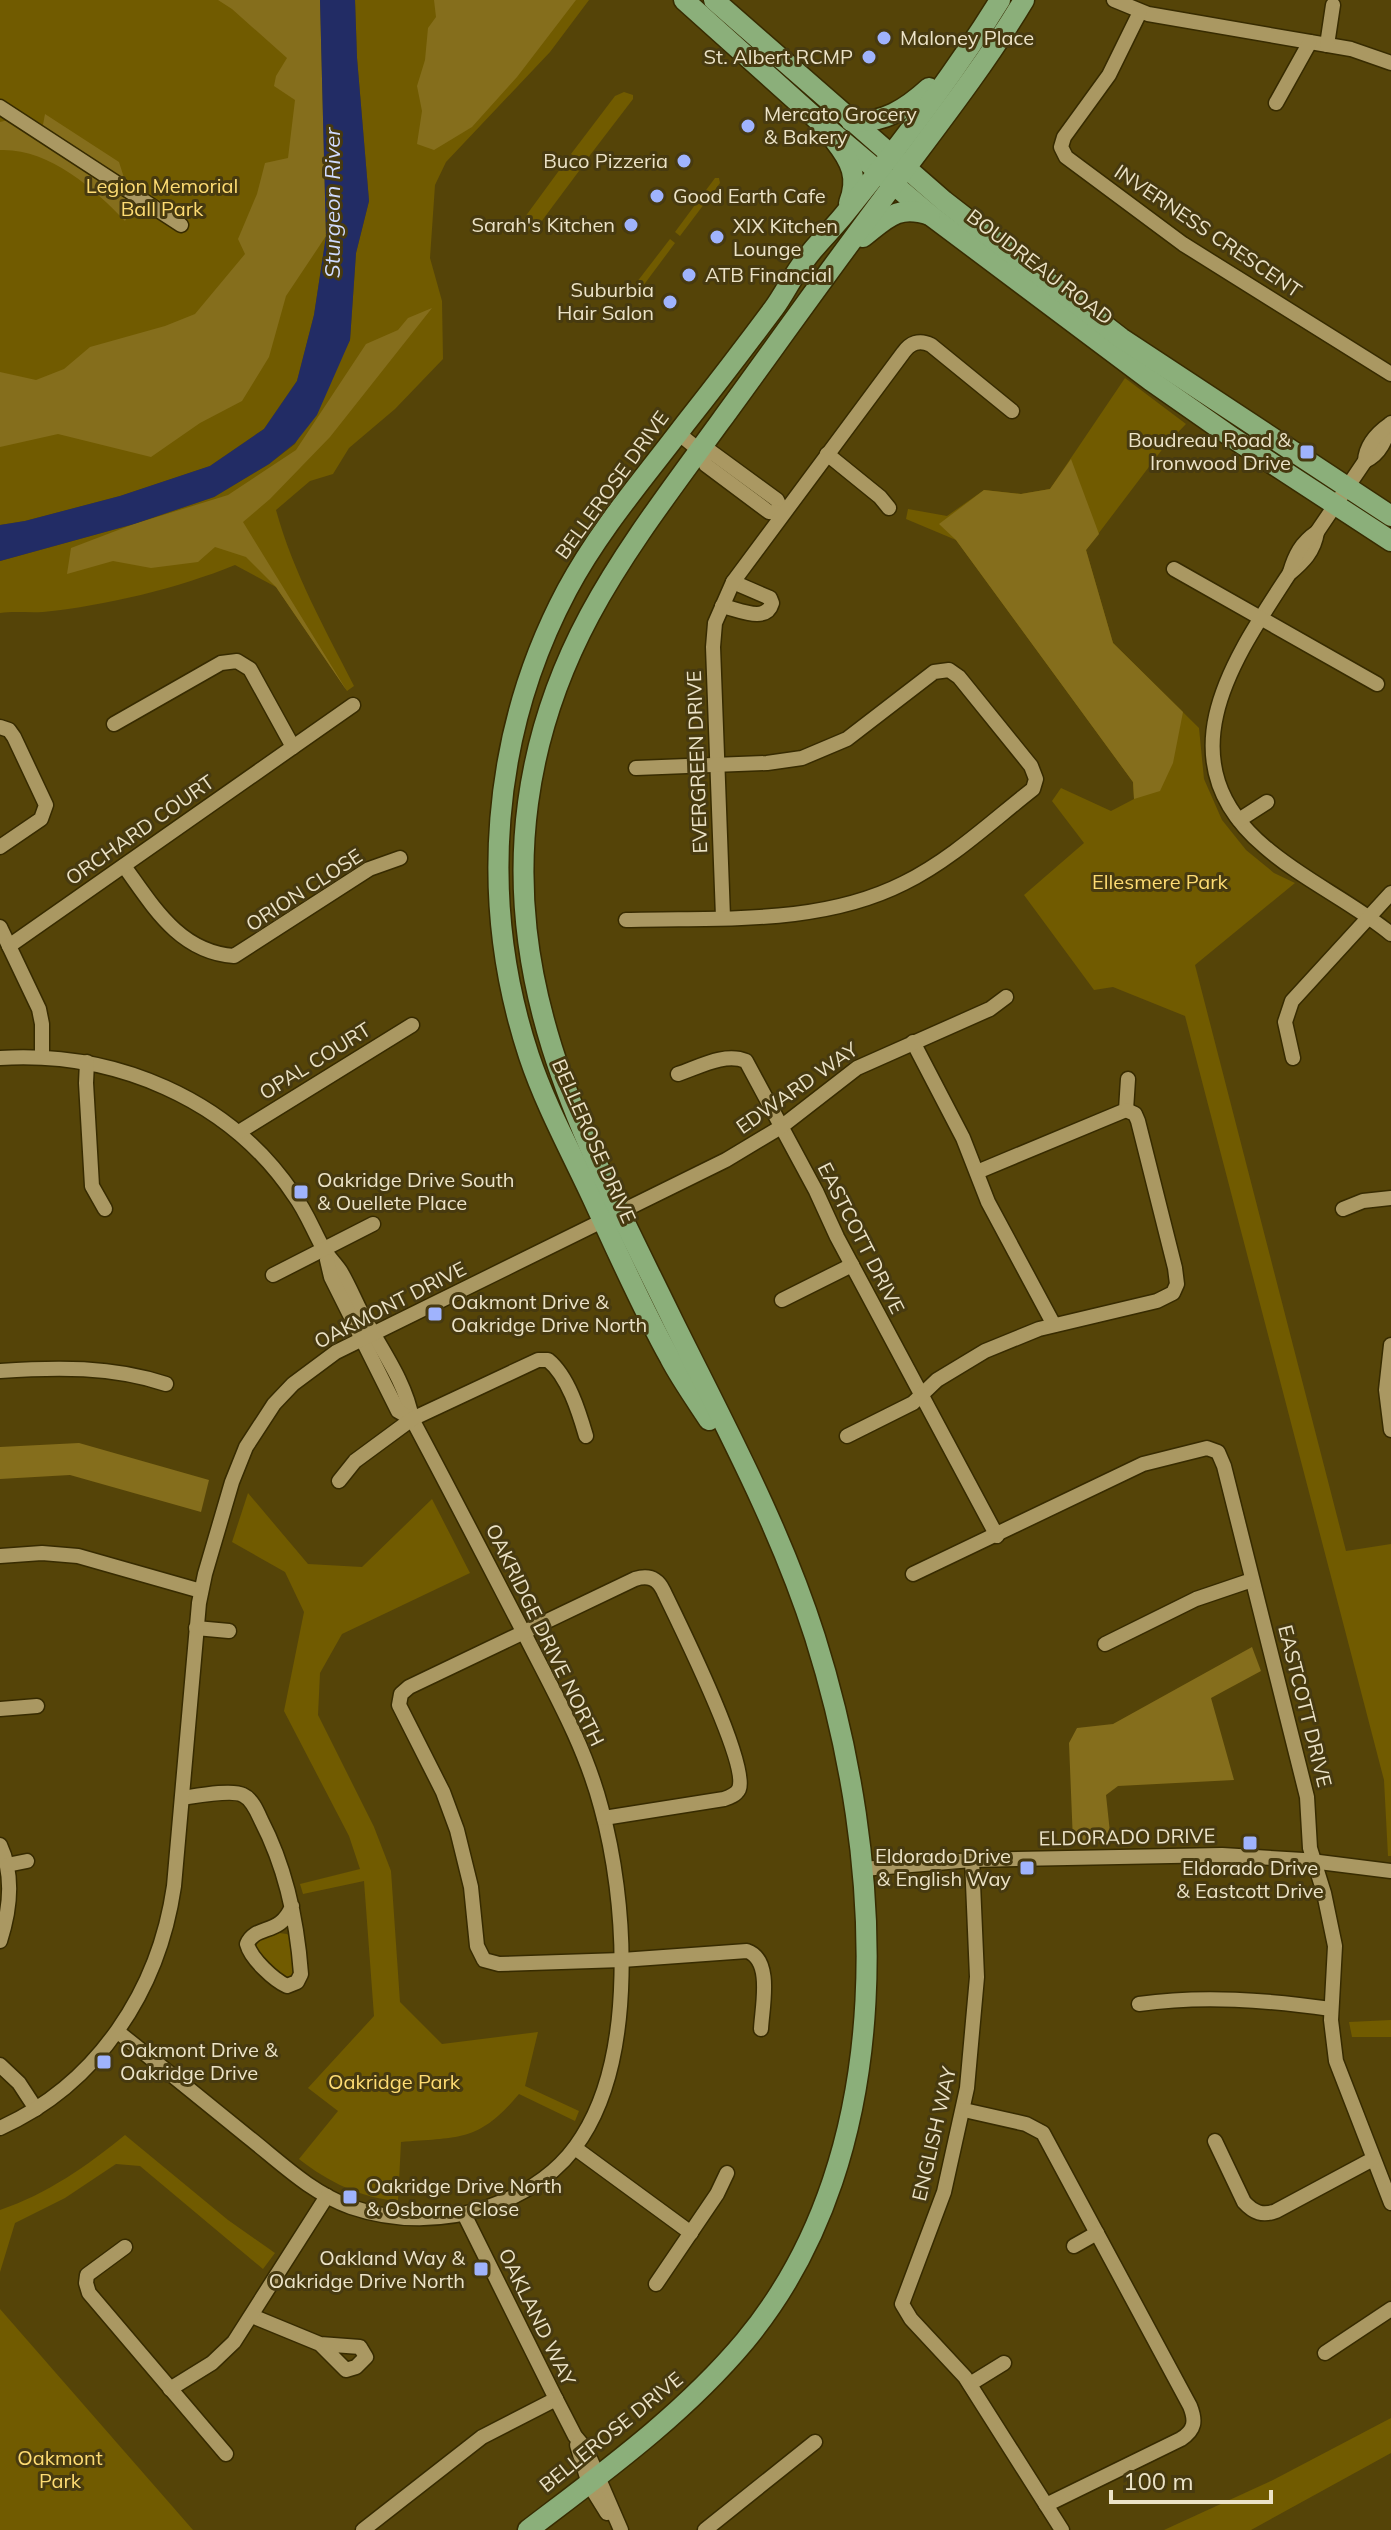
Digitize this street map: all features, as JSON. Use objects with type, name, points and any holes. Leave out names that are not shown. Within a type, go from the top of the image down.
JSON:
[{"type":"main road","name":"BOUDREAU ROAD","points":[[684,0],[821,123],[892,169],[937,208],[1341,497],[1391,541]]},
{"type":"main road","name":"BOUDREAU ROAD","points":[[714,0],[851,121],[892,169]]},
{"type":"main road","name":"BELLEROSE DRIVE","points":[[528,2530],[653,2433],[703,2388],[747,2339],[787,2279],[819,2216],[847,2128],[862,2042],[866,1986],[863,1869],[847,1760],[816,1638],[764,1506],[669,1358],[612,1217],[548,1041],[532,974],[523,906],[524,840],[539,740],[565,662],[606,582],[841,254],[958,61],[1000,0]]},
{"type":"main road","name":"BELLEROSE DRIVE","points":[[612,1217],[538,1082],[513,998],[500,909],[500,814],[506,765],[517,715],[534,663],[556,613],[597,540],[777,304],[806,259],[845,214],[936,128],[1024,0]]},
{"type":"main road","points":[[851,121],[881,120],[896,113],[917,99],[958,61]]},
{"type":"main road","points":[[821,123],[844,152],[854,175],[855,189],[845,214]]},
{"type":"main road","points":[[841,254],[894,214],[908,209],[937,208],[928,151],[936,128]]},
{"type":"main road","points":[[699,450],[698,439],[704,424],[777,304]]},
{"type":"main road","points":[[606,582],[675,459],[678,433]]},
{"type":"main road","name":"BOUDREAU ROAD","points":[[1341,497],[1391,516]]},
{"type":"street","points":[[1114,0],[1145,13],[1351,49],[1391,63]]},
{"type":"street","points":[[1145,13],[1156,0]]},
{"type":"street","points":[[1327,45],[1333,5]]},
{"type":"street","name":"INVERNESS CRESCENT","points":[[1145,13],[1109,75],[1061,142],[1066,157],[1183,244],[1391,374]]},
{"type":"street","points":[[1276,103],[1310,42]]},
{"type":"street","points":[[0,107],[181,225]]},
{"type":"street","name":"EVERGREEN DRIVE","points":[[723,917],[713,647],[715,623],[733,582],[903,353],[917,342],[931,345],[1012,411]]},
{"type":"street","points":[[1390,423],[1386,439],[1374,457],[1365,461],[1317,532],[1315,545],[1304,561],[1289,574],[1260,618],[1222,688],[1213,747],[1220,784],[1239,820],[1254,838],[1391,934]]},
{"type":"street","points":[[678,433],[699,450],[706,465],[769,512],[783,513]]},
{"type":"street","points":[[827,454],[872,490],[889,508]]},
{"type":"street","points":[[1174,569],[1377,684]]},
{"type":"street","points":[[722,606],[762,615],[771,609],[770,598],[733,582]]},
{"type":"street","points":[[114,724],[221,663],[237,661],[250,669],[293,747]]},
{"type":"street","points":[[626,920],[814,912],[858,901],[903,884],[937,863],[1033,789],[1036,779],[1031,766],[959,677],[953,671],[944,669],[927,676],[864,727],[834,746],[787,761],[636,768]]},
{"type":"street","name":"ORCHARD COURT","points":[[9,946],[353,705]]},
{"type":"street","points":[[0,727],[8,729],[14,737],[46,805],[41,819],[0,847]]},
{"type":"street","points":[[1239,820],[1267,802]]},
{"type":"street","name":"ORION CLOSE","points":[[124,866],[176,933],[193,943],[230,956],[246,950],[369,869],[400,858]]},
{"type":"street","points":[[1293,1058],[1285,1022],[1292,1001],[1391,893]]},
{"type":"street","points":[[0,927],[39,1009],[42,1057]]},
{"type":"street","name":"EDWARD WAY","points":[[612,1217],[726,1160],[781,1127],[857,1068],[990,1009],[1006,997]]},
{"type":"street","name":"OPAL COURT","points":[[239,1132],[412,1025]]},
{"type":"street","points":[[913,1042],[963,1138],[988,1202],[1054,1325]]},
{"type":"street","name":"OAKRIDGE DRIVE NORTH","points":[[0,1058],[42,1057],[87,1062],[132,1073],[161,1085],[189,1098],[239,1132],[294,1194],[324,1250],[341,1273],[368,1337],[410,1404],[412,1419],[574,1731],[604,1818],[617,1887],[622,1960],[617,2028],[596,2112],[575,2148],[551,2173],[519,2194],[464,2214],[434,2218],[388,2216],[354,2208],[327,2196],[279,2162],[118,2032]]},
{"type":"street","name":"EASTCOTT DRIVE","points":[[678,1074],[720,1060],[744,1059],[997,1536]]},
{"type":"street","points":[[87,1062],[92,1186],[105,1209]]},
{"type":"street","points":[[1126,1110],[1128,1079]]},
{"type":"street","points":[[847,1436],[913,1403],[961,1363],[1031,1332],[1177,1297],[1175,1268],[1135,1114],[1126,1110],[977,1172]]},
{"type":"street","points":[[1343,1209],[1363,1201],[1391,1198]]},
{"type":"street","name":"OAKMONT DRIVE","points":[[0,2128],[36,2109],[83,2073],[118,2032],[145,1985],[168,1924],[201,1591],[232,1482],[259,1424],[274,1404],[336,1352],[612,1217]]},
{"type":"street","points":[[273,1275],[373,1224]]},
{"type":"street","points":[[782,1300],[852,1265]]},
{"type":"street","points":[[1391,1345],[1386,1390],[1391,1430]]},
{"type":"street","points":[[339,1481],[355,1461],[412,1419],[543,1359],[558,1369],[580,1415],[586,1436]]},
{"type":"street","points":[[0,1371],[73,1368],[137,1375],[166,1384]]},
{"type":"street","name":"EASTCOTT DRIVE","points":[[913,1574],[997,1536],[1131,1468],[1207,1448],[1218,1452],[1305,1787],[1310,1848],[1335,1946],[1336,1971],[1331,2009],[1332,2037],[1339,2072],[1391,2203]]},
{"type":"street","points":[[0,1556],[42,1553],[78,1556],[201,1591]]},
{"type":"street","points":[[604,1818],[724,1799],[736,1793],[740,1786],[709,1687],[663,1590],[651,1577],[635,1579],[409,1687],[401,1694],[399,1705],[443,1792],[457,1830],[469,1872],[480,1956],[488,1962],[499,1964],[622,1960],[740,1950],[752,1952],[763,1967],[761,2029]]},
{"type":"street","points":[[1105,1644],[1196,1599],[1252,1580]]},
{"type":"street","points":[[196,1628],[229,1631]]},
{"type":"street","points":[[0,1709],[37,1706]]},
{"type":"street","points":[[182,1798],[237,1793],[248,1799],[278,1853],[292,1906],[301,1974],[295,1984],[287,1986],[249,1951],[247,1944],[253,1935],[284,1922],[292,1906]]},
{"type":"street","points":[[0,1845],[7,1865],[9,1900],[0,1941]]},
{"type":"street","name":"ELDORADO DRIVE","points":[[863,1869],[972,1860],[1222,1855],[1314,1861],[1391,1871]]},
{"type":"street","name":"ENGLISH WAY","points":[[972,1860],[977,1987],[964,2110],[939,2208],[901,2300],[906,2313],[970,2384],[1062,2530]]},
{"type":"street","points":[[7,1865],[27,1861]]},
{"type":"street","points":[[1139,2004],[1167,2000],[1227,1999],[1331,2009]]},
{"type":"street","points":[[0,2065],[19,2083],[36,2109]]},
{"type":"street","points":[[964,2110],[1026,2124],[1039,2130],[1190,2406],[1195,2425],[1190,2434],[1181,2439],[1046,2505]]},
{"type":"street","points":[[1215,2141],[1244,2202],[1251,2210],[1262,2214],[1276,2211],[1373,2159]]},
{"type":"street","points":[[575,2148],[691,2233]]},
{"type":"street","points":[[656,2284],[717,2194],[727,2173]]},
{"type":"street","points":[[170,2389],[219,2357],[234,2342],[327,2196]]},
{"type":"street","name":"OAKLAND WAY","points":[[464,2214],[575,2436],[586,2449],[594,2480],[620,2530]]},
{"type":"street","points":[[1074,2246],[1097,2233]]},
{"type":"street","points":[[125,2247],[87,2275],[91,2298],[226,2454]]},
{"type":"street","points":[[1325,2353],[1391,2309]]},
{"type":"street","points":[[252,2316],[320,2344]]},
{"type":"street","points":[[970,2384],[1004,2363]]},
{"type":"street","points":[[363,2530],[482,2437],[556,2399]]},
{"type":"street","points":[[705,2530],[815,2442]]},
{"type":"green space","name":"Legion Memorial Ball Park","points":[[0,0],[320,0],[326,236],[314,315],[297,381],[264,429],[210,466],[120,496],[0,525]]},
{"type":"green space","points":[[355,0],[589,0],[550,52],[446,162],[435,185],[430,258],[442,301],[443,359],[395,409],[349,448],[333,474],[310,481],[276,510],[301,578],[354,686],[347,691],[276,587],[235,565],[116,601],[43,612],[0,613],[0,561],[134,524],[214,497],[269,464],[295,444],[350,340],[356,253],[369,201]]},
{"type":"green space","points":[[624,92],[633,95],[633,99],[584,163],[571,154],[615,96]]},
{"type":"green space","points":[[566,161],[579,171],[535,230],[529,232],[524,226],[525,217]]},
{"type":"green space","points":[[715,178],[719,178],[720,183],[680,236],[675,232]]},
{"type":"green space","points":[[670,239],[675,243],[637,294],[632,296],[630,291]]},
{"type":"green space","name":"Ellesmere Park","points":[[1125,378],[1186,424],[1164,447],[1086,550],[1113,643],[1199,728],[1204,779],[1222,820],[1246,850],[1274,873],[1295,883],[1195,965],[1346,1551],[1391,1544],[1391,1856],[1388,1856],[1384,1780],[1185,1016],[1113,987],[1094,990],[1024,895],[1084,843],[1052,801],[1061,788],[1111,811],[1134,799],[1133,782],[956,540],[906,519],[908,509],[947,516],[984,490],[1021,494],[1050,489]]},
{"type":"green space","name":"Oakridge Park","points":[[248,1493],[308,1564],[362,1567],[432,1499],[470,1573],[342,1634],[320,1673],[318,1715],[374,1827],[391,1871],[400,2002],[442,2044],[538,2032],[525,2086],[579,2111],[575,2121],[519,2094],[505,2110],[480,2129],[454,2137],[401,2142],[398,2201],[346,2188],[299,2159],[338,2111],[308,2088],[374,2016],[364,1881],[303,1894],[300,1884],[360,1869],[349,1836],[284,1711],[304,1612],[285,1572],[232,1542]]},
{"type":"green space","points":[[279,1933],[291,1938],[296,1969],[290,1977],[285,1977],[259,1953],[256,1946],[260,1939]]},
{"type":"green space","points":[[1391,2020],[1391,2037],[1352,2037],[1349,2022]]},
{"type":"green space","points":[[125,2135],[228,2220],[275,2253],[263,2269],[140,2166],[116,2164],[65,2198],[15,2223],[0,2272],[0,2210],[66,2178]]},
{"type":"green space","name":"Oakmont Park","points":[[0,2309],[193,2530],[0,2530]]},
{"type":"green space","points":[[1391,2418],[1391,2453],[1251,2530],[1164,2530],[1273,2480]]},
{"type":"shaded area","points":[[218,0],[320,0],[326,236],[286,296],[269,357],[242,401],[200,423],[151,457],[58,434],[0,447],[0,372],[36,380],[64,369],[90,347],[165,326],[195,314],[245,254],[238,239],[257,194],[265,163],[288,158],[295,100],[274,86],[287,58]]},
{"type":"shaded area","points":[[434,0],[576,0],[517,77],[472,127],[434,150],[417,144],[422,111],[417,86],[425,60],[428,28],[436,17]]},
{"type":"shaded area","points":[[45,114],[119,162],[133,206],[125,221],[69,172],[35,156],[0,150],[0,122],[8,120],[40,141]]},
{"type":"shaded area","points":[[432,308],[330,437],[270,499],[243,522],[347,691],[276,587],[246,557],[215,547],[198,562],[151,568],[113,561],[67,574],[71,548],[134,524],[228,495],[296,450],[366,344],[398,330],[408,318]]},
{"type":"shaded area","points":[[1071,459],[1099,534],[1086,550],[1113,643],[1183,712],[1173,763],[1160,791],[1134,799],[1133,782],[956,540],[939,524],[984,490],[1021,494],[1050,489]]},
{"type":"shaded area","points":[[79,1443],[209,1480],[201,1512],[70,1475],[0,1479],[0,1447]]},
{"type":"shaded area","points":[[1252,1647],[1261,1671],[1211,1698],[1234,1780],[1118,1786],[1106,1795],[1111,1842],[1073,1842],[1069,1743],[1077,1728],[1113,1724]]},
{"type":"water","name":"Sturgeon River","points":[[320,0],[355,0],[369,201],[356,253],[350,340],[317,415],[295,443],[269,464],[214,497],[134,524],[0,561],[0,525],[120,496],[210,466],[264,429],[297,381],[314,315],[326,236]]},
{"type":"place","name":"Maloney Place","points":[[884,38]]},
{"type":"place","name":"St. Albert RCMP","points":[[869,57]]},
{"type":"place","name":"Mercato Grocery & Bakery","points":[[748,126]]},
{"type":"place","name":"Buco Pizzeria","points":[[684,161]]},
{"type":"place","name":"Good Earth Cafe","points":[[657,196]]},
{"type":"place","name":"Sarah's Kitchen","points":[[631,225]]},
{"type":"place","name":"XIX Kitchen Lounge","points":[[717,237]]},
{"type":"place","name":"ATB Financial","points":[[689,275]]},
{"type":"place","name":"Suburbia Hair Salon","points":[[670,302]]},
{"type":"place","name":"Boudreau Road & Ironwood Drive","points":[[1307,452]]},
{"type":"place","name":"Oakridge Drive South & Ouellete Place","points":[[301,1192]]},
{"type":"place","name":"Oakmont Drive & Oakridge Drive North","points":[[435,1314]]},
{"type":"place","name":"Eldorado Drive & Eastcott Drive","points":[[1250,1843]]},
{"type":"place","name":"Eldorado Drive & English Way","points":[[1027,1868]]},
{"type":"place","name":"Oakmont Drive & Oakridge Drive","points":[[104,2062]]},
{"type":"place","name":"Oakridge Drive North & Osborne Close","points":[[350,2197]]},
{"type":"place","name":"Oakland Way & Oakridge Drive North","points":[[481,2269]]}]
